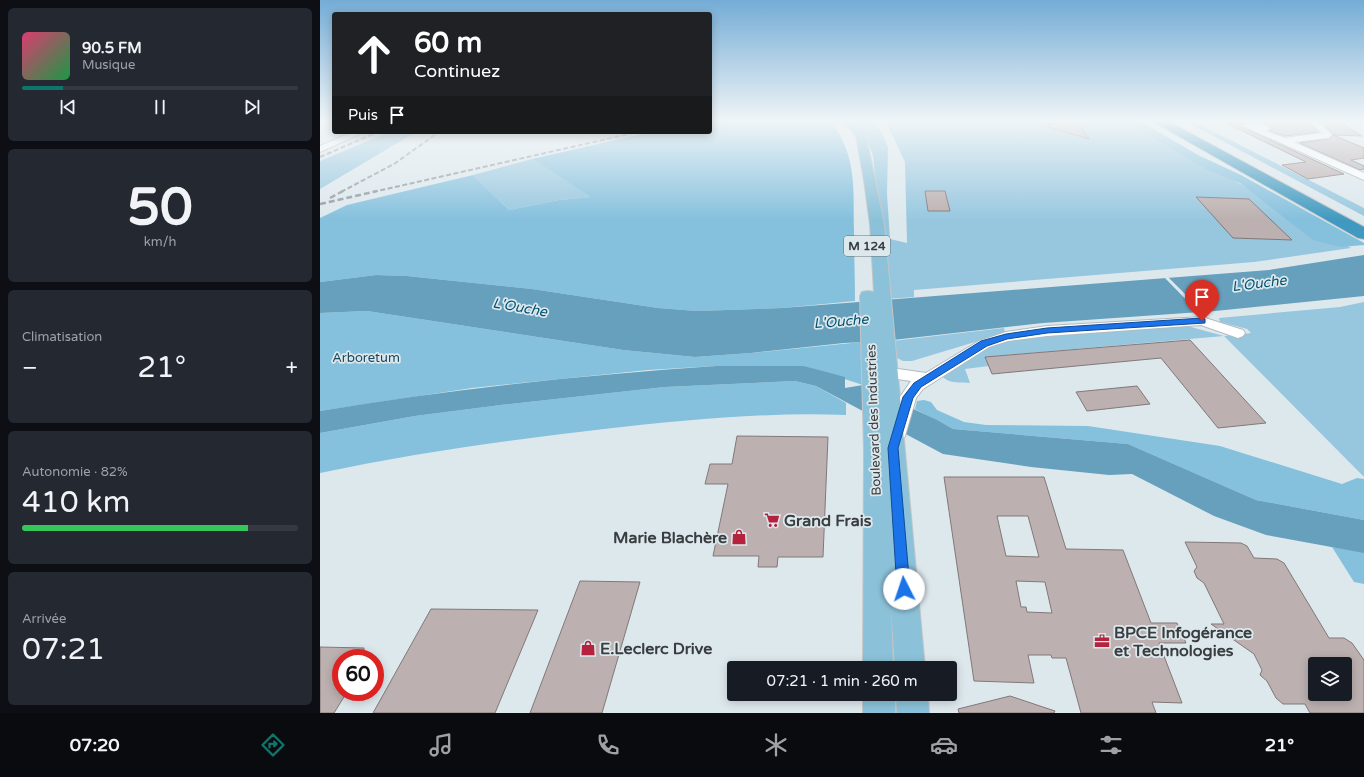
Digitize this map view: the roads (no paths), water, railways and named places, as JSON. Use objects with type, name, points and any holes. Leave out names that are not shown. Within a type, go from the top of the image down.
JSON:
[{"type":"highway","points":[[1217,153],[1364,234]]},
{"type":"highway","points":[[1231,153],[1364,224]]},
{"type":"main road","name":"Boulevard des Industries","points":[[865,155],[870,180],[871,196],[867,224],[875,295],[877,343],[909,661]]},
{"type":"main road","name":"Boulevard des Industries","points":[[878,661],[886,433]]},
{"type":"main road","points":[[879,701],[879,713]]},
{"type":"main road","points":[[912,701],[913,713]]},
{"type":"street","points":[[1312,153],[1364,177]]},
{"type":"street","points":[[1347,169],[1364,167]]},
{"type":"street","points":[[886,433],[917,385],[926,378],[984,344],[1006,337],[1047,331],[1202,321],[1238,333]]},
{"type":"street","points":[[880,371],[926,378]]},
{"type":"water","name":"L'Ouche","points":[[1364,255],[1364,296],[1215,311],[1043,323],[884,341],[844,343],[751,353],[695,357],[623,350],[367,311],[320,313],[320,282],[376,275],[407,276],[532,289],[658,308],[697,311],[782,308],[1269,270]]},
{"type":"water","points":[[716,366],[804,366],[845,377],[845,388],[863,385],[953,429],[1128,444],[1256,500],[1364,520],[1364,553],[1266,535],[1214,516],[1132,474],[1109,475],[1031,467],[943,454],[816,386],[795,381],[665,387],[415,416],[320,433],[320,411],[468,389],[616,374]]},
{"type":"railway","points":[[320,157],[329,153]]},
{"type":"railway","points":[[341,192],[394,164],[409,153]]},
{"type":"railway","points":[[373,192],[544,153]]},
{"type":"railway","points":[[330,198],[343,191]]},
{"type":"railway","points":[[320,204],[377,191]]},
{"type":"place","name":"Grand Frais","points":[[772,520]]},
{"type":"place","name":"Marie Blachère","points":[[739,537]]},
{"type":"place","name":"BPCE Infogérance et Technologies","points":[[1102,641]]},
{"type":"place","name":"E.Leclerc Drive","points":[[588,648]]},
{"type":"park label","name":"Arboretum","points":[[366,357]]}]
